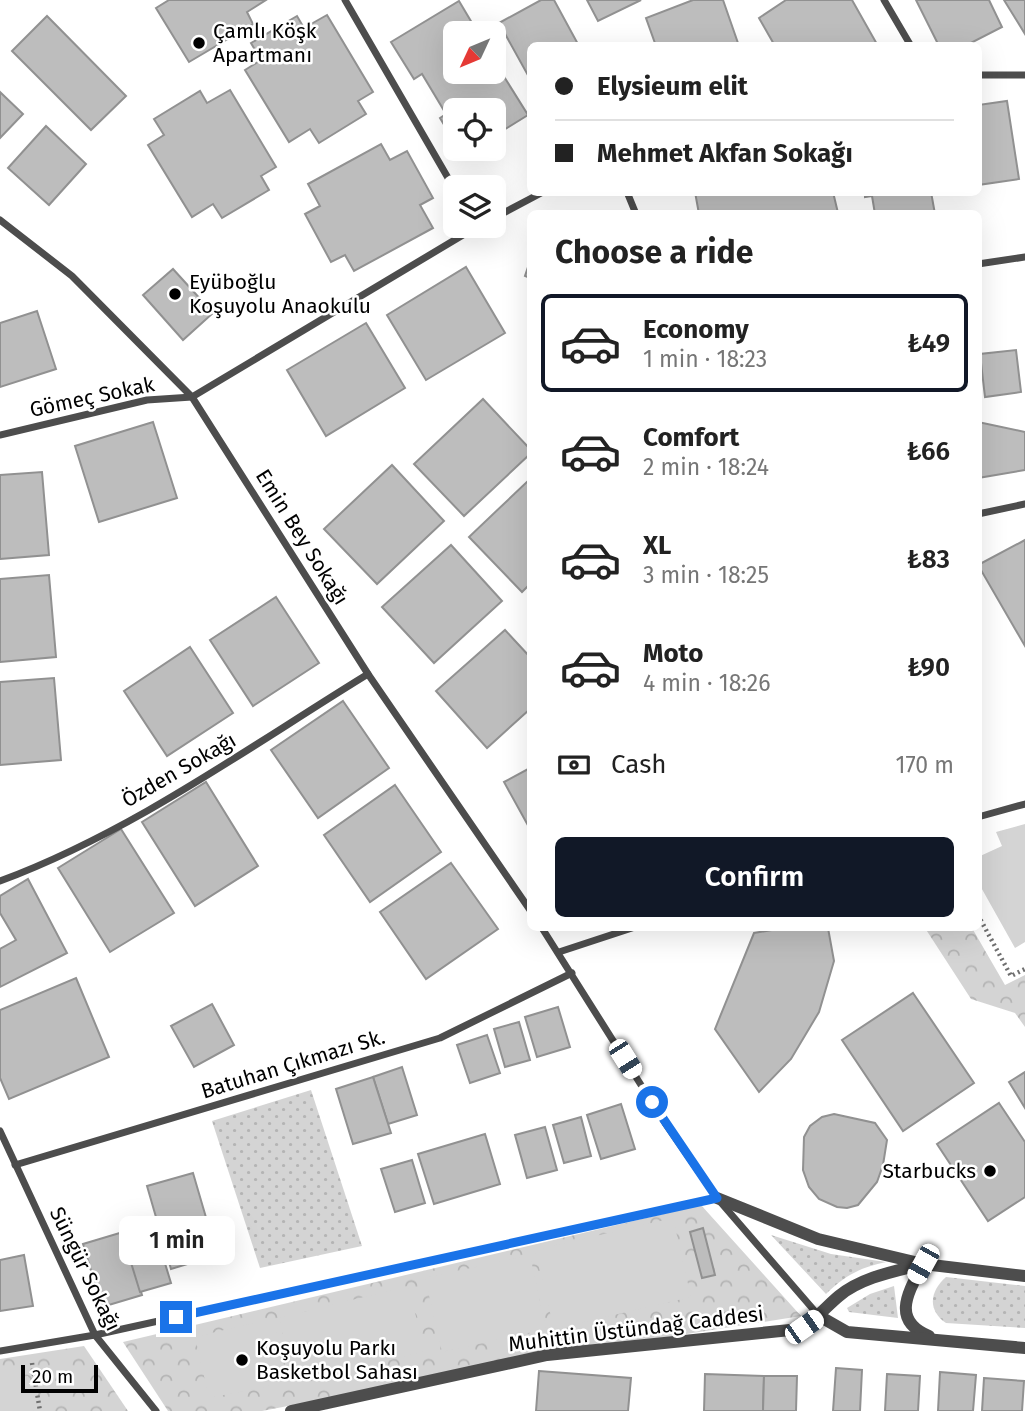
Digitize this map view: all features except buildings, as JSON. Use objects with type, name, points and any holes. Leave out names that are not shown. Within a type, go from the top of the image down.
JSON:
[{"type":"street","points":[[345,0],[446,175]]},
{"type":"street","points":[[884,0],[909,42]]},
{"type":"street","points":[[982,75],[1025,75]]},
{"type":"street","points":[[506,212],[535,196]]},
{"type":"street","name":"Emin Bey Sokağı","points":[[0,220],[72,276],[192,397],[368,674],[527,906]]},
{"type":"street","points":[[192,397],[457,238]]},
{"type":"street","points":[[982,263],[1025,257]]},
{"type":"street","name":"Gömeç Sokak","points":[[0,435],[147,400],[192,397]]},
{"type":"street","points":[[982,513],[1025,504]]},
{"type":"street","name":"Özden Sokağı","points":[[0,881],[29,870],[130,820],[236,758],[368,674]]},
{"type":"street","points":[[982,816],[1025,804]]},
{"type":"street","points":[[544,931],[665,1123],[717,1198],[819,1317],[847,1332],[1025,1348]]},
{"type":"street","points":[[559,952],[623,931]]},
{"type":"street","name":"Batuhan Çıkmazı Sk.","points":[[15,1165],[440,1038],[572,974]]},
{"type":"street","name":"Süngür Sokağı","points":[[0,1131],[2,1141],[95,1335],[156,1411]]},
{"type":"street","points":[[0,1351],[95,1335],[717,1198]]},
{"type":"street","name":"Muhittin Üstündağ Caddesi","points":[[717,1198],[818,1239],[923,1264],[1025,1276]]},
{"type":"street","points":[[923,1264],[905,1299],[907,1317],[918,1332],[936,1339]]},
{"type":"street","name":"Muhittin Üstündağ Caddesi","points":[[291,1411],[547,1355],[790,1331],[804,1327],[819,1317],[841,1294],[879,1275],[923,1264]]},
{"type":"path","points":[[982,922],[1011,976],[1025,969]]},
{"type":"path","points":[[34,1362],[40,1411]]},
{"type":"green space","points":[[1025,824],[1025,942],[1015,948],[982,889],[982,855],[1002,846],[996,832]]},
{"type":"green space","points":[[927,931],[974,931],[1005,985],[1025,975],[1025,1027],[1015,1013],[971,999]]},
{"type":"green space","points":[[311,1090],[362,1246],[260,1268],[212,1121]]},
{"type":"green space","points":[[701,1205],[801,1316],[541,1357],[262,1411],[168,1411],[123,1342]]},
{"type":"green space","points":[[673,1218],[691,1297],[554,1329],[535,1250]]},
{"type":"green space","points":[[771,1235],[831,1254],[886,1262],[853,1273],[826,1294]]},
{"type":"green space","points":[[530,1255],[546,1329],[442,1352],[425,1278]]},
{"type":"green space","points":[[946,1277],[1025,1286],[1025,1328],[946,1323],[936,1312],[933,1300],[937,1288]]},
{"type":"green space","points":[[408,1286],[425,1351],[295,1384],[279,1318]]},
{"type":"green space","points":[[894,1286],[898,1318],[849,1312],[847,1308],[870,1294]]},
{"type":"green space","name":"Koşuyolu Parkı Basketbol Sahası","points":[[273,1318],[288,1382],[209,1398],[195,1337]]},
{"type":"green space","points":[[84,1346],[128,1411],[0,1411],[0,1359]]},
{"type":"green space","points":[[28,1376],[34,1411],[0,1411],[0,1380]]},
{"type":"place","name":"Çamlı Köşk Apartmanı","points":[[199,43]]},
{"type":"place","name":"Eyüboğlu Koşuyolu Anaokulu","points":[[175,294]]},
{"type":"place","name":"Starbucks","points":[[990,1171]]},
{"type":"place","name":"Koşuyolu Parkı Basketbol Sahası","points":[[242,1360]]},
{"type":"route","points":[[176,1317],[717,1198],[652,1102]]}]
